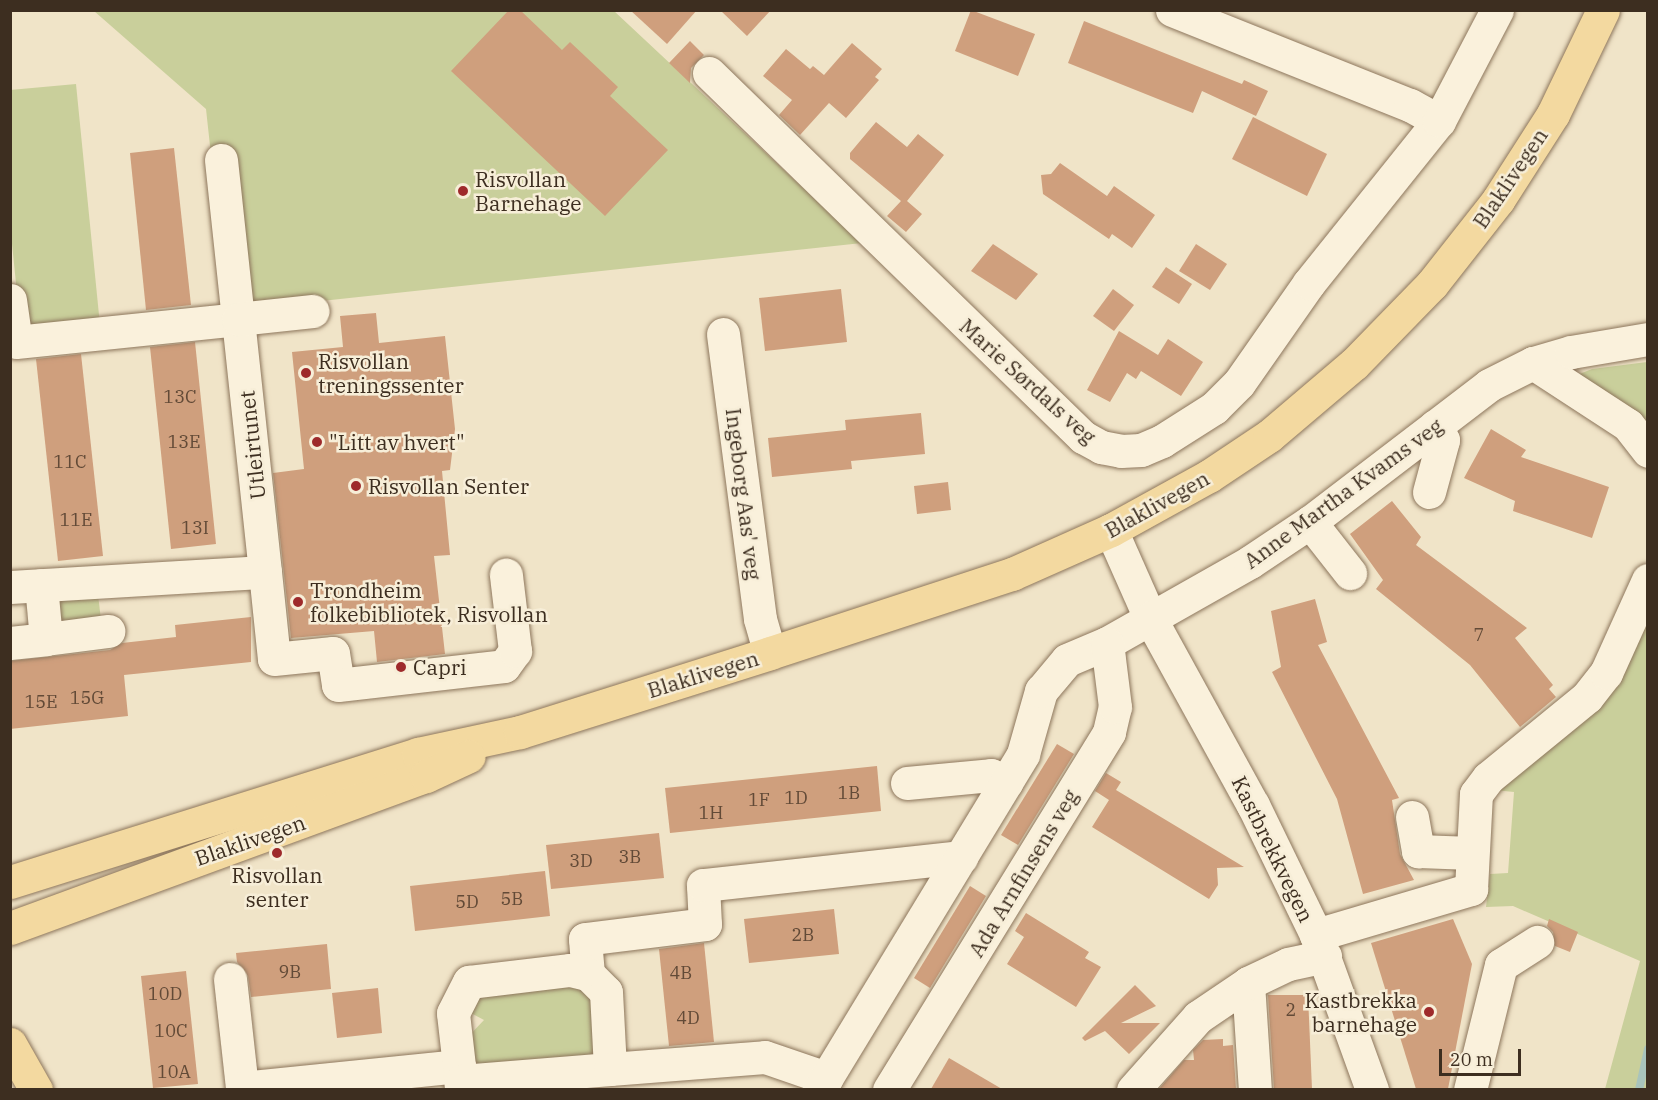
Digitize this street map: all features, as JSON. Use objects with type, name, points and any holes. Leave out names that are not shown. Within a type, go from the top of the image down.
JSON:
[{"type":"main road","name":"Blaklivegen","points":[[10,882],[417,754],[520,732],[770,653],[1011,574],[1111,530],[1209,476],[1269,436],[1354,364],[1432,284],[1498,200],[1553,114],[1603,10]]},
{"type":"main road","name":"Blaklivegen","points":[[10,928],[426,776],[520,732]]},
{"type":"main road","points":[[10,1044],[36,1089]]},
{"type":"street","points":[[1172,10],[1410,105],[1439,121]]},
{"type":"street","name":"Marie Sørdals veg","points":[[709,73],[1083,437],[1101,447],[1121,451],[1141,450],[1162,441],[1215,408],[1239,383],[1309,282],[1439,121],[1497,10]]},
{"type":"street","name":"Utleirtunet","points":[[221,160],[274,660],[333,653],[338,685],[504,666],[515,651],[506,575]]},
{"type":"street","points":[[10,300],[13,342],[313,311]]},
{"type":"street","name":"Ingeborg Aas' veg","points":[[723,334],[760,619],[770,653]]},
{"type":"street","name":"Anne Martha Kvams veg","points":[[1150,618],[1250,562],[1310,522],[1490,385],[1533,363],[1570,352],[1647,339]]},
{"type":"street","points":[[1533,363],[1628,425],[1647,451]]},
{"type":"street","points":[[1429,492],[1443,440],[1435,426]]},
{"type":"street","points":[[1310,522],[1350,573]]},
{"type":"street","name":"Kastbrekkvegen","points":[[1111,530],[1150,618],[1253,805],[1320,945],[1372,1089]]},
{"type":"street","points":[[46,639],[26,586],[265,572]]},
{"type":"street","points":[[1133,1089],[1194,1020],[1248,983],[1288,964],[1320,945],[1471,889],[1476,794],[1488,778],[1587,697],[1606,674],[1647,580]]},
{"type":"street","points":[[230,979],[242,1088],[460,1079],[765,1057],[822,1084],[1023,754],[1041,691],[1067,660],[1107,643],[1150,618]]},
{"type":"street","points":[[10,643],[108,631]]},
{"type":"street","name":"Ada Arnfinsens veg","points":[[889,1089],[1109,732],[1115,707],[1107,643]]},
{"type":"street","points":[[907,783],[991,775],[1006,782]]},
{"type":"street","points":[[1412,817],[1418,851],[1472,853]]},
{"type":"street","points":[[588,974],[585,939],[705,924],[703,885],[961,857]]},
{"type":"street","points":[[1470,1089],[1501,965],[1537,942]]},
{"type":"street","points":[[460,1079],[453,1012],[469,982],[570,970],[588,974],[606,992],[610,1069]]},
{"type":"street","points":[[1248,983],[1255,1089]]},
{"type":"green space","name":"Risvollan Barnehage","points":[[94,11],[614,11],[862,243],[228,311],[206,109]]},
{"type":"green space","points":[[76,84],[100,325],[21,333],[10,224],[10,90]]},
{"type":"green space","points":[[1647,362],[1647,432],[1572,377],[1592,369]]},
{"type":"green space","points":[[97,586],[101,620],[61,625],[57,591]]},
{"type":"green space","points":[[1647,610],[1647,1089],[1605,1089],[1640,961],[1513,906],[1486,907],[1490,874],[1508,873],[1514,792],[1494,790]]},
{"type":"green space","points":[[578,980],[593,996],[599,1049],[593,1060],[479,1072],[466,1052],[465,1040],[484,1020],[469,1012],[467,993]]},
{"type":"building","points":[[509,10],[520,10],[562,50],[570,42],[618,87],[610,96],[668,150],[605,216],[451,71]]},
{"type":"building","points":[[630,10],[697,10],[667,44]]},
{"type":"building","points":[[720,10],[771,10],[747,36]]},
{"type":"building","points":[[971,10],[1035,34],[1018,76],[955,51]]},
{"type":"building","points":[[1084,21],[1242,84],[1244,80],[1268,91],[1256,116],[1202,91],[1193,113],[1068,63]]},
{"type":"building","points":[[690,41],[704,55],[691,68],[690,83],[669,63]]},
{"type":"building","points":[[852,43],[882,69],[875,77],[879,80],[846,118],[829,103],[800,135],[779,115],[792,100],[763,76],[786,49],[810,69],[813,66],[824,75]]},
{"type":"building","points":[[1253,117],[1327,154],[1307,196],[1232,159]]},
{"type":"building","points":[[876,122],[907,147],[918,134],[944,155],[907,201],[922,214],[906,232],[887,216],[901,201],[850,159],[850,153]]},
{"type":"building","points":[[174,148],[191,305],[146,310],[130,153]]},
{"type":"building","points":[[1060,163],[1107,196],[1114,186],[1155,215],[1132,248],[1112,234],[1109,239],[1043,194],[1041,175],[1051,174]]},
{"type":"building","points":[[993,244],[1038,274],[1016,300],[971,271]]},
{"type":"building","points":[[1196,244],[1227,264],[1210,290],[1179,271]]},
{"type":"building","points":[[1166,267],[1192,284],[1179,304],[1152,287]]},
{"type":"building","points":[[841,289],[847,342],[765,351],[759,298]]},
{"type":"building","points":[[1113,289],[1134,305],[1114,331],[1093,316]]},
{"type":"building","name":"Risvollan Senter","points":[[376,313],[379,343],[445,336],[455,429],[450,470],[442,471],[450,555],[434,556],[445,654],[377,662],[374,631],[291,638],[273,473],[304,469],[292,352],[343,347],[340,316]]},
{"type":"building","points":[[1119,331],[1158,355],[1168,339],[1203,362],[1181,396],[1141,371],[1136,379],[1127,373],[1110,402],[1087,390]]},
{"type":"building","points":[[195,342],[216,544],[171,549],[150,347]]},
{"type":"building","points":[[81,354],[103,556],[58,561],[36,359]]},
{"type":"building","points":[[921,413],[925,454],[851,461],[852,469],[772,477],[768,438],[846,430],[845,420]]},
{"type":"building","points":[[1491,429],[1526,450],[1521,457],[1609,487],[1592,538],[1513,511],[1515,501],[1464,478]]},
{"type":"building","points":[[948,482],[951,510],[917,514],[914,486]]},
{"type":"building","points":[[1392,501],[1421,537],[1416,545],[1527,628],[1515,638],[1553,685],[1549,689],[1556,697],[1520,727],[1470,665],[1376,589],[1383,580],[1350,534]]},
{"type":"building","points":[[1315,599],[1327,642],[1318,645],[1399,798],[1392,800],[1400,854],[1414,880],[1363,894],[1337,799],[1272,672],[1281,667],[1271,611]]},
{"type":"building","points":[[251,617],[251,662],[124,675],[128,716],[10,729],[10,661],[110,650],[122,643],[176,637],[175,625]]},
{"type":"building","points":[[1057,744],[1074,754],[1018,845],[1001,835]]},
{"type":"building","points":[[877,766],[881,811],[670,833],[665,788]]},
{"type":"building","points":[[1106,773],[1121,782],[1116,790],[1244,867],[1217,868],[1218,885],[1209,899],[1092,827],[1109,800],[1095,791]]},
{"type":"building","points":[[659,833],[664,878],[551,889],[546,845]]},
{"type":"building","points":[[545,871],[550,916],[415,931],[410,886]]},
{"type":"building","points":[[970,886],[986,896],[930,988],[914,978]]},
{"type":"building","points":[[834,909],[839,954],[749,963],[744,919]]},
{"type":"building","points":[[1026,913],[1089,952],[1085,958],[1101,967],[1076,1007],[1007,964],[1024,937],[1015,931]]},
{"type":"building","points":[[1453,919],[1472,964],[1448,1089],[1416,1089],[1371,943]]},
{"type":"building","points":[[1549,919],[1578,932],[1570,952],[1555,946],[1553,932],[1547,926]]},
{"type":"building","points":[[704,943],[714,1042],[669,1046],[659,949]]},
{"type":"building","points":[[327,944],[331,989],[251,997],[248,976],[237,962],[236,953]]},
{"type":"building","points":[[186,971],[198,1084],[153,1088],[141,976]]},
{"type":"building","points":[[1135,985],[1156,1006],[1121,1023],[1160,1023],[1129,1054],[1105,1031],[1085,1041],[1082,1038]]},
{"type":"building","points":[[378,988],[382,1033],[337,1038],[332,993]]},
{"type":"building","points":[[1268,995],[1308,995],[1312,1089],[1274,1089]]},
{"type":"building","points":[[1223,1039],[1223,1046],[1233,1045],[1236,1089],[1159,1089],[1184,1060],[1194,1060],[1193,1050],[1203,1040]]},
{"type":"building","points":[[949,1058],[1002,1089],[931,1089]]},
{"type":"waterway","points":[[1639,1090],[1648,1049]]},
{"type":"place","name":"Risvollan Barnehage","points":[[463,191]]},
{"type":"place","name":"Risvollan treningssenter","points":[[306,373]]},
{"type":"place","name":"\"Litt av hvert\"","points":[[317,442]]},
{"type":"place","name":"Risvollan Senter","points":[[356,486]]},
{"type":"place","name":"Trondheim folkebibliotek, Risvollan","points":[[298,602]]},
{"type":"place","name":"Capri","points":[[401,667]]},
{"type":"place","name":"Risvollan senter","points":[[277,853]]},
{"type":"place","name":"Kastbrekka barnehage","points":[[1429,1012]]}]
